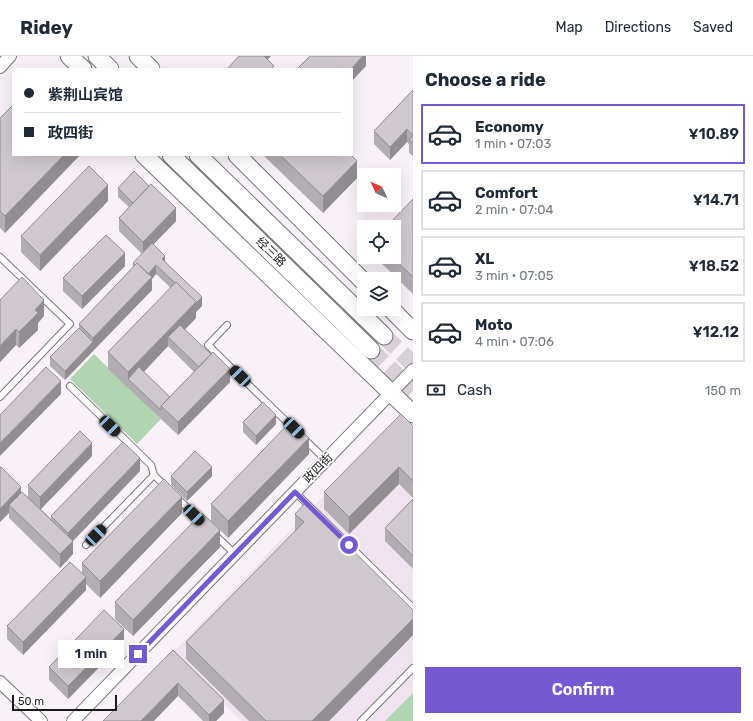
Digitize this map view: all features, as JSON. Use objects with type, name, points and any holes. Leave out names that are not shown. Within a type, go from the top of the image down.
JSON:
[{"type":"main road","points":[[62,56],[68,68]]},
{"type":"main road","points":[[69,56],[82,68]]},
{"type":"main road","points":[[97,56],[109,68]]},
{"type":"main road","points":[[138,56],[150,68]]},
{"type":"main road","points":[[145,156],[413,414]]},
{"type":"main road","name":"经三路","points":[[172,156],[370,350]]},
{"type":"main road","name":"经三路","points":[[199,156],[384,336]]},
{"type":"main road","points":[[238,156],[357,275]]},
{"type":"main road","points":[[397,316],[413,332]]},
{"type":"street","points":[[0,67],[10,56]]},
{"type":"street","name":"政四街","points":[[73,721],[413,370]]},
{"type":"street","points":[[0,682],[41,721]]},
{"type":"lane","points":[[0,257],[70,324],[0,397]]},
{"type":"lane","points":[[227,325],[208,345],[326,460]]},
{"type":"lane","points":[[70,386],[151,464],[154,476],[235,554]]},
{"type":"lane","points":[[86,545],[154,476]]},
{"type":"lane","points":[[295,492],[413,608]]},
{"type":"lane","points":[[360,721],[413,668]]},
{"type":"shaded area","points":[[397,420],[413,435],[413,721],[241,721],[171,654]]},
{"type":"green space","points":[[94,354],[161,419],[137,444],[70,379]]},
{"type":"green space","points":[[413,693],[413,721],[385,721]]},
{"type":"building","points":[[239,56],[264,56],[274,66],[272,68],[228,68]]},
{"type":"building","points":[[310,56],[363,56],[352,68],[298,68]]},
{"type":"building","points":[[413,90],[413,135],[407,129],[390,147],[374,131]]},
{"type":"building","points":[[12,106],[12,156],[63,156],[5,216],[0,211],[0,118]]},
{"type":"building","points":[[413,135],[413,143],[409,140]]},
{"type":"building","points":[[281,156],[352,156],[357,161],[323,196]]},
{"type":"building","points":[[89,166],[108,185],[40,255],[21,236]]},
{"type":"building","points":[[134,171],[149,186],[133,203],[118,188]]},
{"type":"building","points":[[151,184],[176,208],[143,242],[119,218]]},
{"type":"building","points":[[413,199],[413,277],[399,264],[401,264],[401,220],[393,220]]},
{"type":"building","points":[[106,235],[125,253],[82,296],[63,278]]},
{"type":"building","points":[[152,243],[165,256],[162,259],[202,297],[196,303],[176,282],[175,283],[156,265],[148,274],[137,263],[135,265],[133,263]]},
{"type":"building","points":[[137,263],[152,277],[93,338],[79,324]]},
{"type":"building","points":[[22,277],[44,300],[35,310],[38,313],[19,332],[16,329],[0,346],[0,300]]},
{"type":"building","points":[[176,282],[196,302],[128,372],[108,352]]},
{"type":"building","points":[[180,325],[211,354],[199,367],[168,337]]},
{"type":"building","points":[[79,328],[93,342],[65,371],[50,357]]},
{"type":"building","points":[[213,352],[230,369],[178,422],[161,406]]},
{"type":"building","points":[[46,367],[61,381],[0,443],[0,415]]},
{"type":"building","points":[[139,367],[170,397],[161,406],[161,410],[128,379]]},
{"type":"building","points":[[263,402],[276,415],[256,436],[243,422]]},
{"type":"building","points":[[401,414],[413,426],[413,481],[399,467],[349,517],[324,492]]},
{"type":"building","points":[[291,421],[309,438],[228,521],[211,504]]},
{"type":"building","points":[[80,431],[92,443],[40,497],[28,485]]},
{"type":"building","points":[[123,442],[140,458],[68,533],[51,516]]},
{"type":"building","points":[[195,451],[212,467],[187,492],[171,476]]},
{"type":"building","points":[[1,467],[21,487],[0,509],[0,468]]},
{"type":"building","points":[[164,479],[182,497],[100,581],[82,563]]},
{"type":"building","points":[[22,492],[73,541],[60,554],[9,505]]},
{"type":"building","points":[[413,499],[413,556],[385,528]]},
{"type":"building","points":[[305,503],[413,610],[413,619],[312,721],[266,721],[186,642],[304,522],[295,514]]},
{"type":"building","points":[[202,513],[220,530],[133,620],[115,602]]},
{"type":"building","points":[[70,562],[86,577],[23,642],[7,626]]},
{"type":"building","points":[[104,610],[124,629],[68,686],[49,667]]},
{"type":"building","points":[[173,650],[224,700],[209,715],[178,683],[141,721],[103,721]]},
{"type":"tunnel","points":[[384,336],[413,364]]},
{"type":"tunnel","points":[[371,350],[413,391]]},
{"type":"route","points":[[138,654],[295,492],[349,545]]}]
